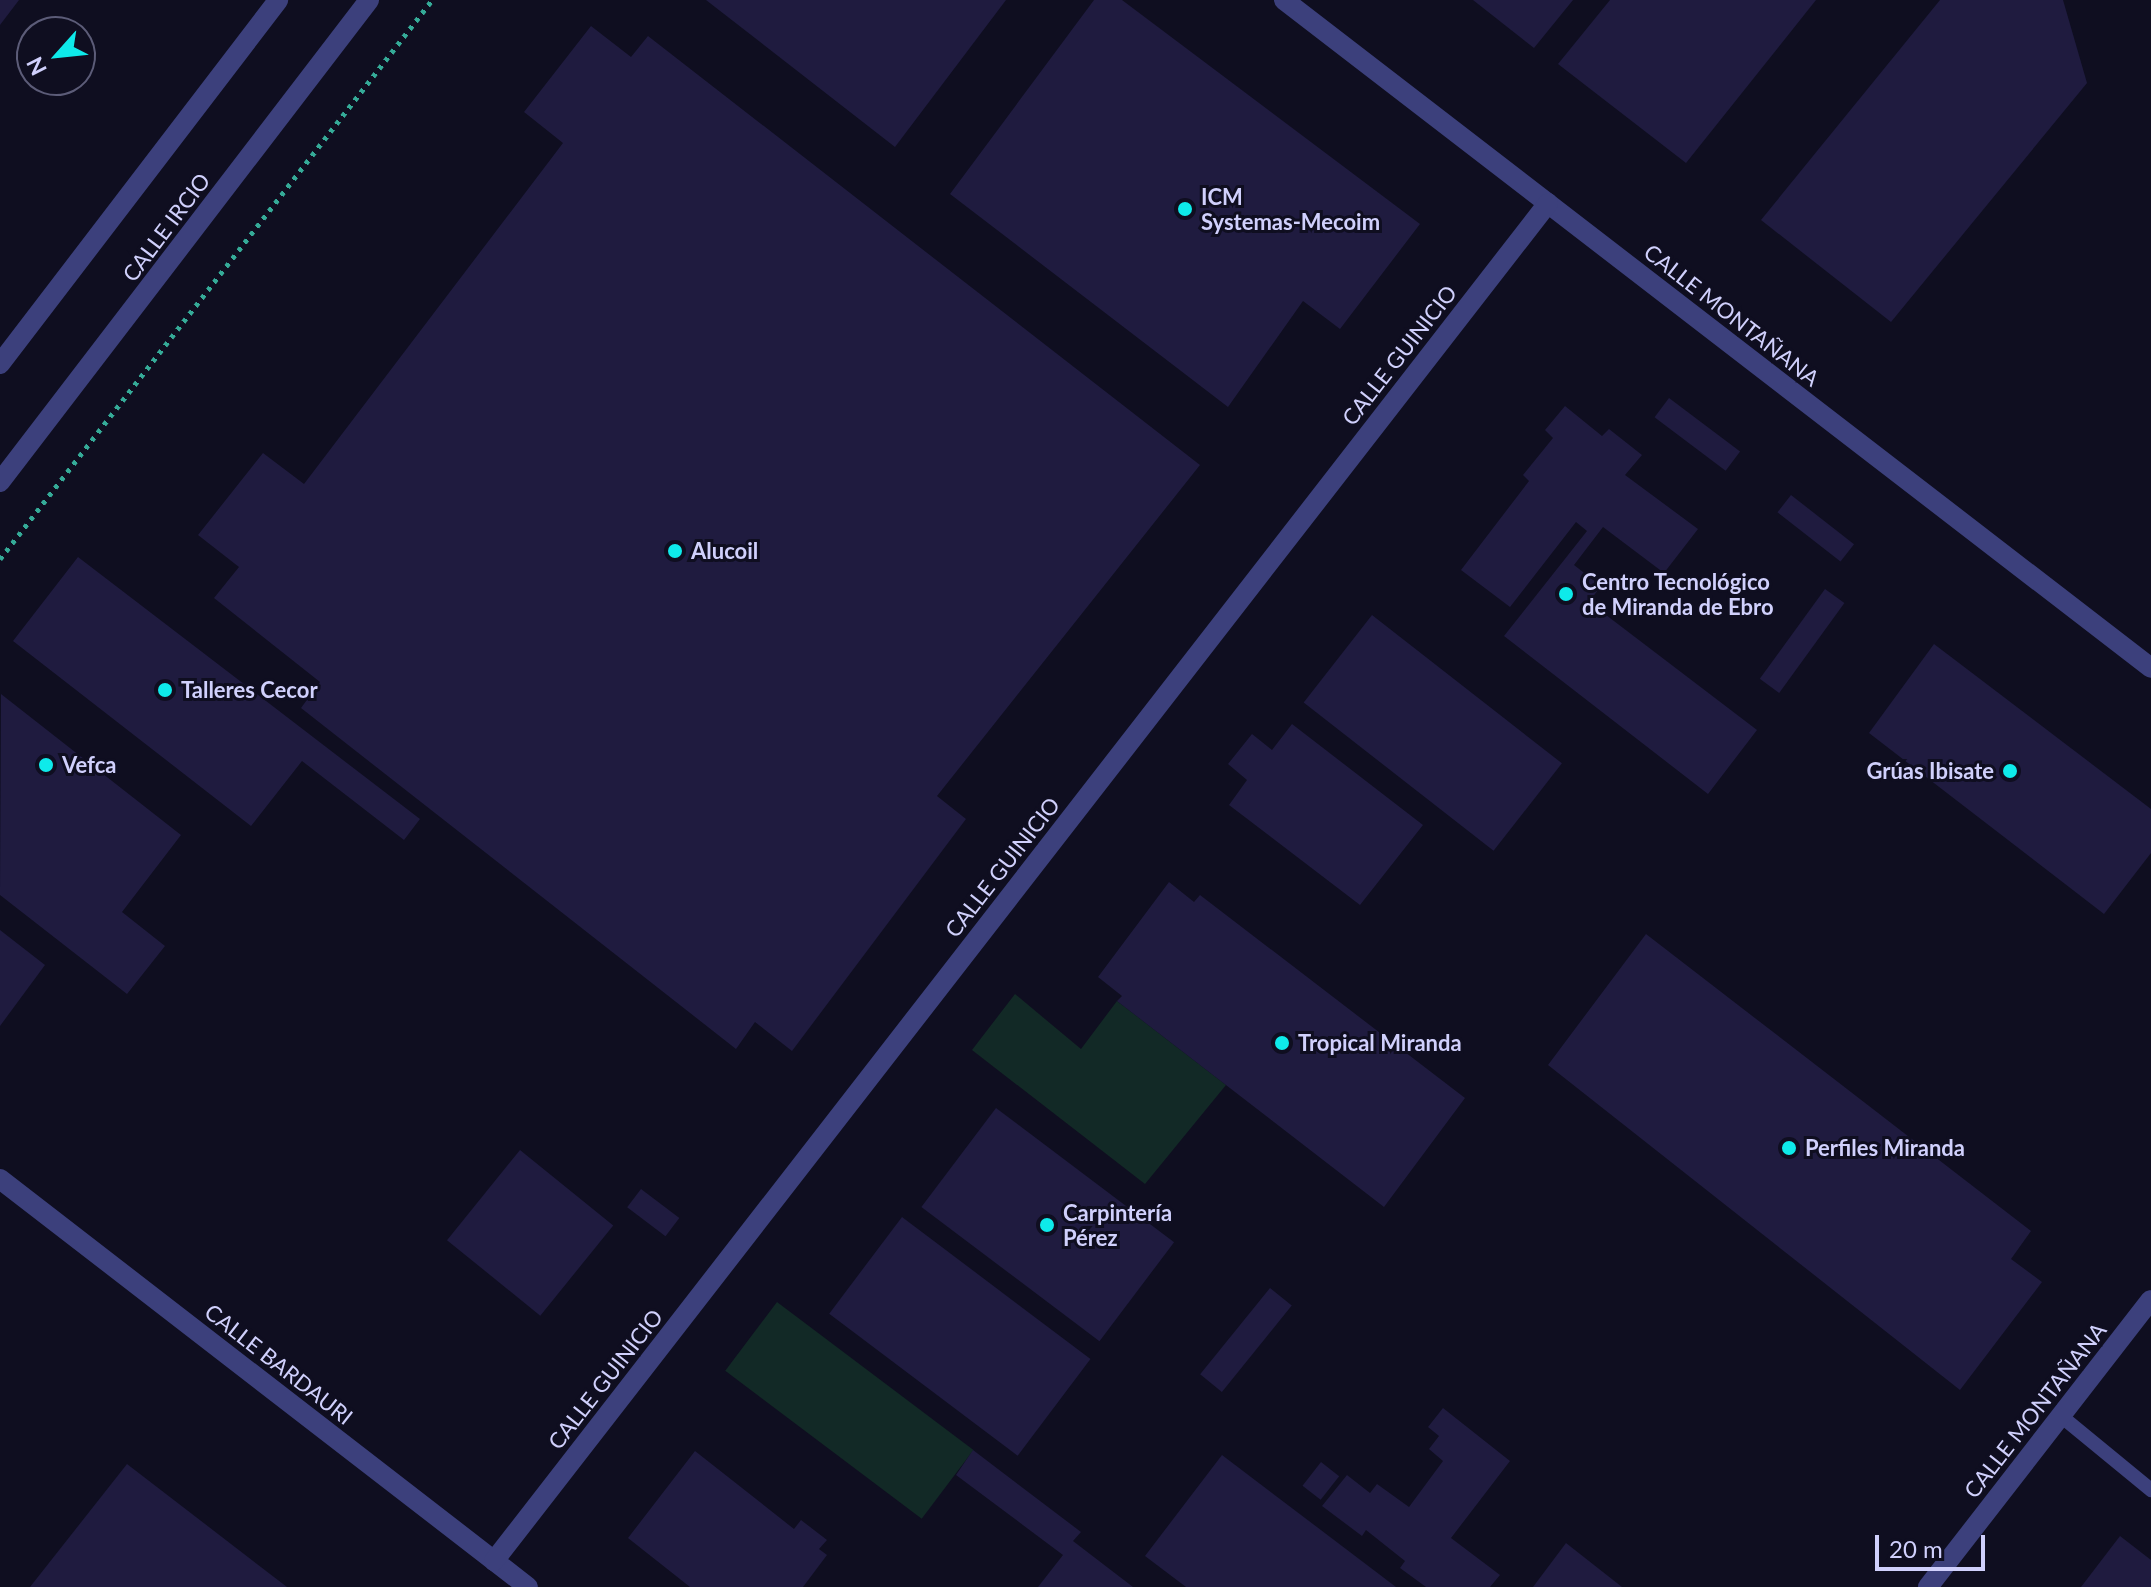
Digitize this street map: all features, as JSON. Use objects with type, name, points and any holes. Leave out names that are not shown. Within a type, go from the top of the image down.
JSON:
[{"type":"street","points":[[0,364],[278,0]]},
{"type":"street","name":"CALLE IRCIO","points":[[0,482],[369,0]]},
{"type":"street","name":"CALLE MONTAÑANA","points":[[1284,0],[2151,668]]},
{"type":"street","name":"CALLE GUINICIO","points":[[494,1561],[1548,203]]},
{"type":"street","name":"CALLE BARDAURI","points":[[0,1179],[528,1587]]},
{"type":"street","name":"CALLE MONTAÑANA","points":[[1928,1587],[2151,1300]]},
{"type":"lane","points":[[2061,1416],[2151,1490]]},
{"type":"path","points":[[0,559],[432,0]]},
{"type":"green space","points":[[1015,994],[1081,1049],[1117,1001],[1226,1085],[1145,1184],[972,1050]]},
{"type":"green space","points":[[777,1302],[973,1450],[922,1519],[725,1371]]},
{"type":"building","points":[[0,0],[19,0],[0,25]]},
{"type":"building","points":[[706,0],[1006,0],[895,147]]},
{"type":"building","name":"ICM Systemas-Mecoim","points":[[1094,0],[1122,0],[1420,224],[1340,329],[1303,301],[1228,407],[950,194]]},
{"type":"building","points":[[1473,0],[1573,0],[1534,48]]},
{"type":"building","points":[[1610,0],[1816,0],[1686,163],[1558,64]]},
{"type":"building","points":[[1940,0],[2063,0],[2087,83],[1891,322],[1761,220]]},
{"type":"building","name":"Alucoil","points":[[591,26],[631,57],[648,36],[1200,465],[937,796],[966,819],[792,1051],[755,1022],[736,1049],[301,708],[320,682],[214,598],[239,567],[198,535],[263,453],[304,484],[563,143],[524,112]]},
{"type":"building","points":[[1669,398],[1740,452],[1726,471],[1655,417]]},
{"type":"building","name":"Centro Tecnológico de Miranda de Ebro","points":[[1565,406],[1602,436],[1609,429],[1642,455],[1625,475],[1698,529],[1664,573],[1603,527],[1574,565],[1601,586],[1589,602],[1757,730],[1708,794],[1504,636],[1587,531],[1576,522],[1510,607],[1461,570],[1529,481],[1523,475],[1553,438],[1545,430]]},
{"type":"building","points":[[1791,495],[1854,544],[1840,562],[1777,512]]},
{"type":"building","name":"Talleres Cecor","points":[[78,557],[420,819],[404,840],[302,761],[251,826],[13,641]]},
{"type":"building","points":[[1825,589],[1844,603],[1779,693],[1760,679]]},
{"type":"building","points":[[1372,615],[1562,763],[1494,851],[1304,702]]},
{"type":"building","name":"Grúas Ibisate","points":[[1934,644],[2151,809],[2151,853],[2104,914],[1869,733]]},
{"type":"building","name":"Vefca","points":[[1,694],[181,835],[122,912],[165,946],[127,994],[0,895]]},
{"type":"building","points":[[1292,724],[1423,825],[1360,905],[1229,805],[1247,780],[1228,764],[1252,734],[1272,750]]},
{"type":"building","name":"Tropical Miranda","points":[[1169,882],[1194,902],[1200,895],[1465,1098],[1384,1207],[1117,1001],[1122,996],[1098,977]]},
{"type":"building","points":[[0,930],[45,965],[0,1026]]},
{"type":"building","name":"Perfiles Miranda","points":[[1646,934],[2031,1231],[2011,1259],[2042,1282],[1960,1390],[1548,1065]]},
{"type":"building","name":"Carpintería Pérez","points":[[996,1108],[1174,1242],[1099,1341],[921,1207]]},
{"type":"building","points":[[520,1150],[613,1226],[540,1316],[447,1240]]},
{"type":"building","points":[[641,1189],[679,1218],[665,1236],[627,1207]]},
{"type":"building","points":[[902,1217],[1090,1359],[1018,1456],[829,1314]]},
{"type":"building","points":[[1270,1288],[1292,1306],[1222,1392],[1200,1374]]},
{"type":"building","points":[[1443,1408],[1510,1461],[1451,1538],[1500,1575],[1490,1587],[1426,1587],[1400,1568],[1405,1561],[1366,1530],[1362,1536],[1322,1506],[1347,1475],[1370,1493],[1377,1484],[1409,1507],[1443,1461],[1429,1449],[1439,1436],[1428,1427]]},
{"type":"building","points":[[973,1450],[1081,1532],[1073,1541],[1133,1587],[1038,1587],[1063,1555],[956,1475]]},
{"type":"building","points":[[695,1451],[794,1529],[801,1520],[827,1540],[819,1549],[827,1555],[803,1587],[690,1587],[628,1538]]},
{"type":"building","points":[[1222,1455],[1396,1587],[1186,1587],[1145,1556]]},
{"type":"building","points":[[1321,1462],[1339,1476],[1321,1500],[1303,1486]]},
{"type":"building","points":[[127,1464],[287,1587],[30,1587]]},
{"type":"building","points":[[2120,1536],[2151,1560],[2151,1587],[2081,1587]]},
{"type":"building","points":[[1566,1543],[1622,1587],[1533,1587]]},
{"type":"place","name":"ICM Systemas-Mecoim","points":[[1185,209]]},
{"type":"place","name":"Alucoil","points":[[675,551]]},
{"type":"place","name":"Centro Tecnológico de Miranda de Ebro","points":[[1566,594]]},
{"type":"place","name":"Talleres Cecor","points":[[165,690]]},
{"type":"place","name":"Vefca","points":[[46,765]]},
{"type":"place","name":"Grúas Ibisate","points":[[2010,771]]},
{"type":"place","name":"Tropical Miranda","points":[[1282,1043]]},
{"type":"place","name":"Perfiles Miranda","points":[[1789,1148]]},
{"type":"place","name":"Carpintería Pérez","points":[[1047,1225]]}]
